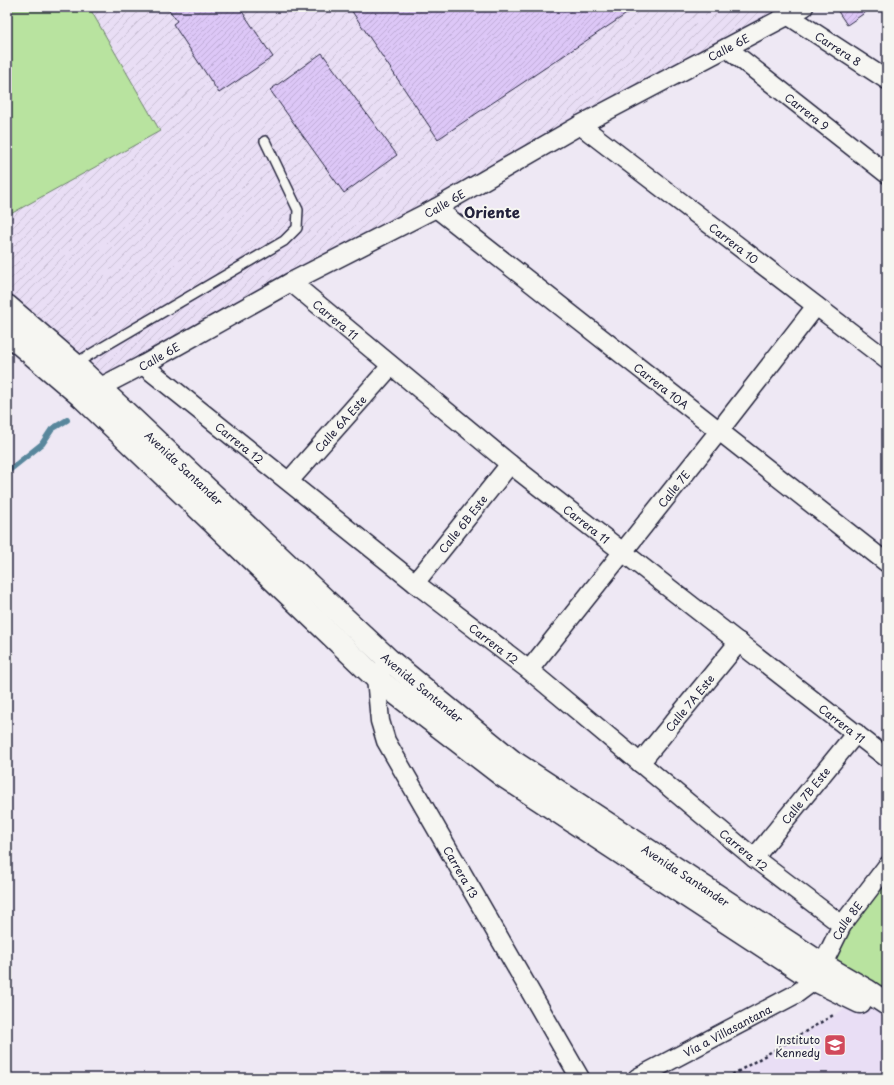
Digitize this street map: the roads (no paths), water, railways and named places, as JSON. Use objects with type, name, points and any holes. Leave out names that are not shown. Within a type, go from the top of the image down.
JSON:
[{"type":"street","name":"Calle 6E","points":[[91,392],[143,365],[291,282],[436,208],[580,126],[797,11]]},
{"type":"street","name":"Carrera 8","points":[[797,11],[887,80]]},
{"type":"street","name":"Carrera 9","points":[[727,48],[887,174]]},
{"type":"street","name":"Carrera 10","points":[[580,126],[887,360]]},
{"type":"street","name":"Carrera 10A","points":[[436,208],[887,563]]},
{"type":"street","name":"Carrera 11","points":[[291,282],[510,464],[887,758]]},
{"type":"street","name":"Avenida Santander","points":[[7,306],[65,369],[389,660],[512,761],[819,972],[858,1001],[887,1012]]},
{"type":"street","name":"Calle 7E","points":[[528,670],[719,432],[816,306]]},
{"type":"street","name":"Avenida Santander","points":[[7,333],[65,369]]},
{"type":"street","name":"Carrera 12","points":[[143,365],[415,583],[528,670],[754,858],[842,925]]},
{"type":"street","name":"Calle 6A Este","points":[[289,481],[391,366]]},
{"type":"street","name":"Avenida Santander","points":[[91,392],[376,678],[502,775],[819,972],[866,990],[887,1004]]},
{"type":"street","name":"Calle 6B Este","points":[[415,583],[510,464]]},
{"type":"street","name":"Calle 7A Este","points":[[640,763],[739,642]]},
{"type":"street","points":[[376,678],[389,660]]},
{"type":"street","name":"Carrera 13","points":[[376,678],[380,721],[386,741],[580,1078]]},
{"type":"street","name":"Calle 7B Este","points":[[754,858],[856,733]]},
{"type":"street","name":"Calle 8E","points":[[819,972],[842,925],[887,866]]},
{"type":"street","name":"Vía a Villasantana","points":[[637,1078],[796,994],[819,972]]},
{"type":"lane","points":[[65,369],[284,241],[296,228],[298,210],[265,141]]},
{"type":"waterway","points":[[7,472],[42,444],[52,429],[67,420]]},
{"type":"place","name":"Instituto Kennedy","points":[[835,1045]]},
{"type":"district","name":"Oriente","points":[[492,211]]}]
